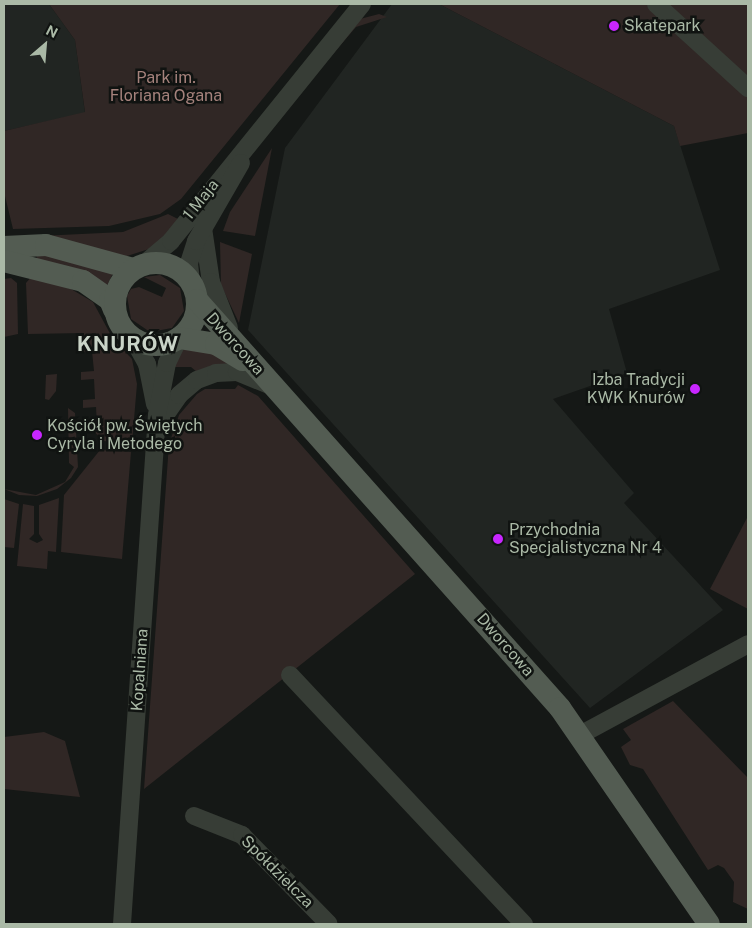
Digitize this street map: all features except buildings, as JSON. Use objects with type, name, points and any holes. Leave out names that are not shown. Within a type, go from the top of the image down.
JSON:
[{"type":"main road","points":[[4,247],[46,245],[139,266],[170,265],[194,291],[193,322],[179,338],[155,346],[132,337],[114,310],[110,300],[83,281],[4,262]]},
{"type":"main road","points":[[114,310],[118,286],[139,266]]},
{"type":"main road","name":"Dworcowa","points":[[194,291],[274,388],[580,735],[709,924]]},
{"type":"main road","name":"Dworcowa","points":[[179,338],[216,344],[274,388]]},
{"type":"street","name":"1 Maja","points":[[139,266],[160,253],[362,4]]},
{"type":"street","points":[[656,4],[748,88]]},
{"type":"street","name":"1 Maja","points":[[194,291],[189,263],[203,228],[257,134]]},
{"type":"street","points":[[203,228],[218,306],[234,340]]},
{"type":"street","name":"Kopalniana","points":[[132,337],[147,364],[157,422]]},
{"type":"street","name":"Kopalniana","points":[[122,924],[157,422],[167,363],[179,338]]},
{"type":"street","points":[[157,422],[179,395],[197,380],[216,373],[237,372],[274,388]]},
{"type":"street","points":[[580,735],[748,644]]},
{"type":"street","points":[[290,675],[524,924]]},
{"type":"street","name":"Spółdzielcza","points":[[194,816],[242,835],[329,924]]},
{"type":"shaded area","points":[[4,4],[49,4],[75,40],[85,113],[4,131]]},
{"type":"shaded area","points":[[392,4],[439,4],[674,126],[720,270],[609,309],[627,373],[553,399],[634,493],[624,503],[723,610],[590,708],[248,330],[285,148]]},
{"type":"green space","name":"Park im. Floriana Ogana","points":[[49,4],[340,4],[181,199],[160,214],[109,226],[13,229],[4,192],[4,131],[85,112],[75,40]]},
{"type":"green space","points":[[439,4],[748,4],[748,133],[680,146],[674,126]]},
{"type":"green space","points":[[379,14],[387,17],[356,27],[320,69],[360,19]]},
{"type":"green space","points":[[272,148],[255,236],[223,231],[230,212]]},
{"type":"green space","points":[[168,214],[178,219],[155,247],[121,258],[40,236],[123,232]]},
{"type":"green space","points":[[220,242],[252,254],[239,323],[221,285]]},
{"type":"green space","points":[[36,251],[113,273],[106,288],[37,261]]},
{"type":"green space","points":[[160,275],[180,288],[184,311],[172,328],[150,332],[131,319],[127,296],[131,289],[139,287],[162,297],[166,288],[144,277]]},
{"type":"green space","points":[[32,276],[71,289],[93,302],[113,339],[132,359],[137,384],[132,443],[103,441],[89,426],[97,425],[96,407],[83,408],[83,400],[95,399],[94,379],[81,380],[81,372],[94,371],[92,351],[80,352],[84,333],[28,334],[26,283]]},
{"type":"green space","points":[[11,278],[17,283],[18,334],[4,337],[4,279]]},
{"type":"green space","points":[[194,346],[234,363],[198,373],[191,367],[171,367],[181,350]]},
{"type":"green space","points":[[57,374],[56,391],[49,400],[45,399],[46,375]]},
{"type":"green space","points":[[238,385],[258,396],[415,574],[144,789],[169,444],[179,415],[197,394],[205,389],[235,389]]},
{"type":"green space","points":[[68,408],[75,413],[78,467],[71,478],[57,489],[37,496],[19,495],[4,489],[36,495],[65,482],[74,467],[69,463]]},
{"type":"green space","points":[[100,450],[131,452],[122,559],[61,552],[64,495]]},
{"type":"green space","points":[[59,498],[56,552],[48,551],[47,569],[17,566],[23,504],[34,506],[34,534],[29,539],[37,543],[43,540],[39,534],[39,505]]},
{"type":"green space","points":[[4,499],[19,504],[14,548],[4,547]]},
{"type":"green space","points":[[748,516],[748,609],[710,589]]},
{"type":"green space","points":[[673,701],[748,778],[748,909],[733,902],[734,882],[724,868],[718,865],[708,870],[643,769],[630,765],[621,747],[631,740],[623,729]]},
{"type":"green space","points":[[44,732],[65,741],[80,797],[4,789],[4,737]]},
{"type":"place","name":"Skatepark","points":[[614,26]]},
{"type":"place","name":"Izba Tradycji KWK Knurów","points":[[695,389]]},
{"type":"place","name":"Kościół pw. Świętych Cyryla i Metodego","points":[[37,435]]},
{"type":"place","name":"Przychodnia Specjalistyczna Nr 4","points":[[498,539]]},
{"type":"district","name":"KNURÓW","points":[[128,344]]}]
